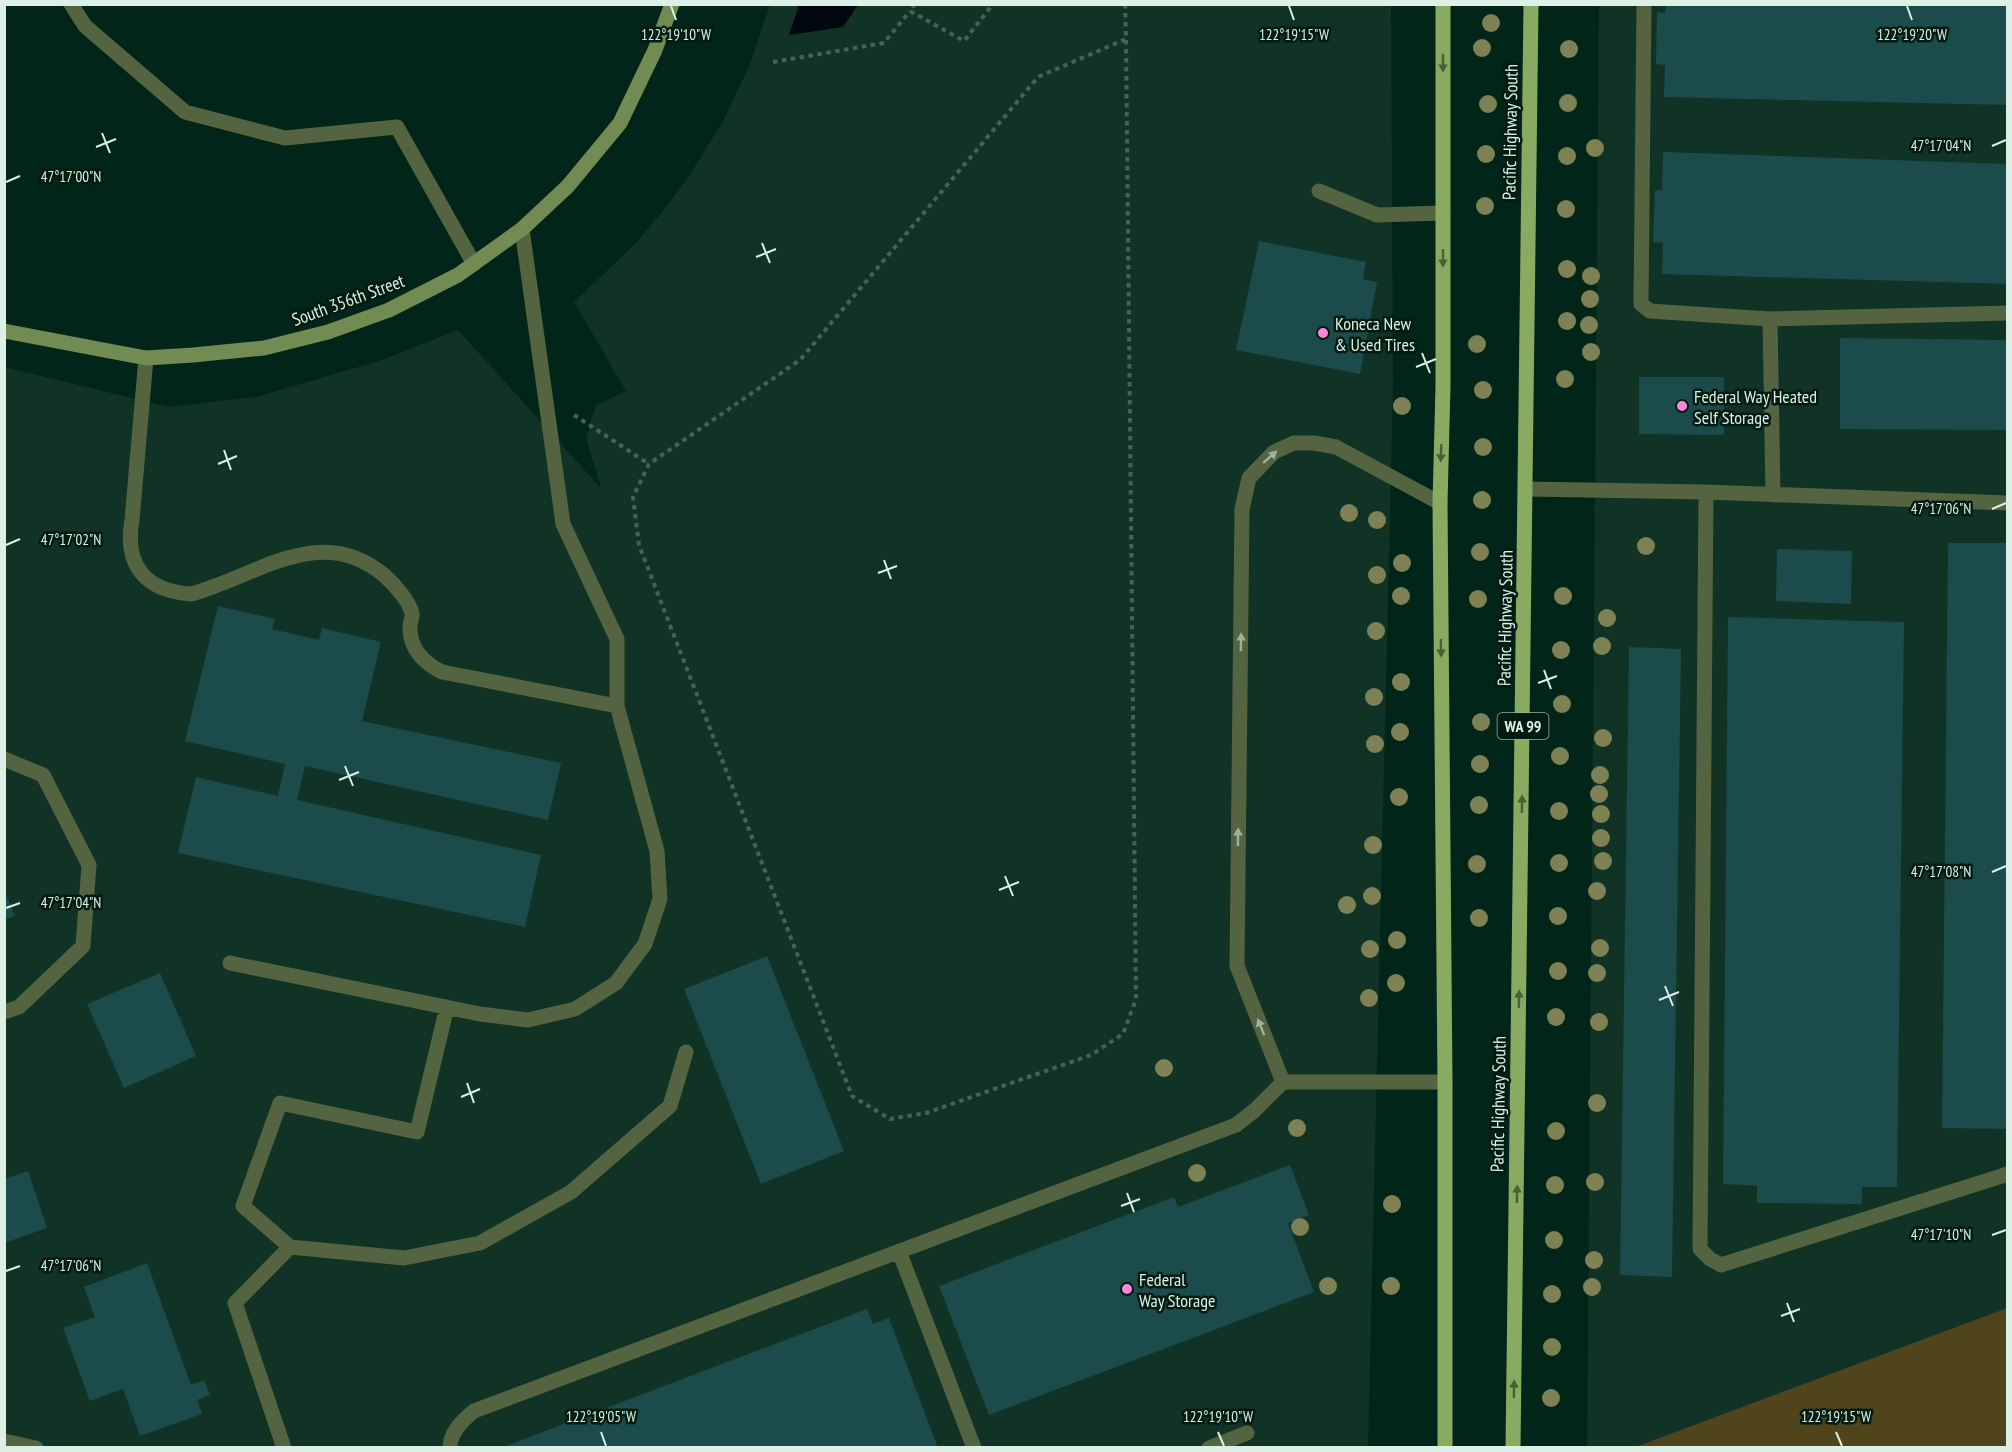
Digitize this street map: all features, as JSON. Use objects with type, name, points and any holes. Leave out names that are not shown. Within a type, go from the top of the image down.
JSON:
[{"type":"main road","name":"South 356th Street","points":[[4,331],[146,358],[264,348],[328,332],[389,310],[458,275],[474,264],[522,229],[568,186],[620,123],[656,50],[672,4]]},
{"type":"main road","points":[[1443,4],[1443,386],[1440,503],[1445,1082],[1445,1448]]},
{"type":"main road","name":"Pacific Highway South","points":[[1513,1448],[1531,4]]},
{"type":"lane","points":[[71,4],[85,26],[185,112],[285,138],[397,127],[474,264]]},
{"type":"lane","points":[[1644,4],[1641,304],[1650,311],[1770,319],[2007,313]]},
{"type":"lane","points":[[1319,190],[1377,215],[1443,213]]},
{"type":"lane","points":[[230,963],[480,1014],[528,1020],[575,1009],[616,983],[645,944],[660,899],[657,850],[617,706],[617,639],[563,524],[522,229]]},
{"type":"lane","points":[[1770,319],[1773,495]]},
{"type":"lane","points":[[146,358],[129,538],[132,556],[141,573],[155,586],[172,593],[191,594],[308,552],[341,552],[371,564],[396,585],[412,613],[410,628],[412,642],[418,655],[429,666],[442,672],[617,706]]},
{"type":"lane","points":[[1283,1082],[1237,966],[1242,509],[1249,478],[1274,452],[1294,443],[1314,443],[1336,447],[1440,503]]},
{"type":"lane","points":[[1526,489],[1706,492],[2007,503]]},
{"type":"lane","points":[[1706,492],[1700,1249],[1710,1259],[1721,1265],[2007,1174]]},
{"type":"lane","points":[[4,759],[43,775],[89,865],[83,946],[19,1006],[4,1012]]},
{"type":"lane","points":[[447,1007],[417,1132],[280,1103],[243,1206],[290,1247],[404,1258],[480,1243],[571,1192],[670,1106],[686,1053]]},
{"type":"lane","points":[[450,1448],[450,1440],[461,1422],[474,1411],[1236,1125],[1283,1082],[1445,1082]]},
{"type":"lane","points":[[284,1448],[235,1303],[290,1247]]},
{"type":"lane","points":[[899,1251],[974,1448]]},
{"type":"lane","points":[[1209,1448],[1247,1433]]},
{"type":"lane","points":[[4,1441],[36,1448]]},
{"type":"path","points":[[773,62],[884,43],[915,4]]},
{"type":"path","points":[[910,11],[964,41],[993,4]]},
{"type":"path","points":[[1125,4],[1126,39],[1136,999],[1123,1034],[1091,1055],[926,1113],[891,1119],[852,1096],[639,545],[633,497],[649,464],[800,360],[1038,77],[1126,39]]},
{"type":"path","points":[[546,397],[649,464]]},
{"type":"shaded area","points":[[799,4],[858,5],[843,27],[789,35]]},
{"type":"shaded area","points":[[770,5],[1391,5],[1393,387],[1368,1447],[5,1447],[4,367],[169,407],[256,397],[379,361],[458,330],[601,488],[586,438],[596,405],[626,391],[574,302],[635,244],[687,179],[722,123],[750,64]]},
{"type":"shaded area","points":[[1599,5],[2007,5],[2007,1308],[1635,1447],[1587,1448]]},
{"type":"shaded area","points":[[2007,1308],[2007,1447],[1635,1447]]},
{"type":"building","points":[[1666,4],[2008,4],[2008,105],[1664,97],[1665,65],[1656,64],[1657,12],[1665,13]]},
{"type":"building","points":[[1663,152],[2008,164],[2008,284],[1662,274],[1663,243],[1653,242],[1655,190],[1662,190]]},
{"type":"building","points":[[1259,241],[1366,262],[1363,279],[1377,282],[1360,374],[1236,350]]},
{"type":"building","points":[[1840,338],[2008,340],[2008,430],[1840,429]]},
{"type":"building","name":"Federal Way Heated Self Storage","points":[[1639,377],[1724,377],[1724,435],[1639,434]]},
{"type":"building","points":[[1948,543],[2008,543],[2008,1129],[1942,1128]]},
{"type":"building","points":[[1777,549],[1852,551],[1851,604],[1776,601]]},
{"type":"building","points":[[218,606],[275,619],[272,629],[319,640],[322,628],[381,642],[362,721],[561,763],[548,820],[305,766],[297,800],[541,855],[525,927],[178,853],[196,777],[278,796],[285,764],[185,741]]},
{"type":"building","points":[[1728,617],[1904,622],[1897,1187],[1862,1187],[1862,1204],[1757,1203],[1757,1186],[1723,1184]]},
{"type":"building","points":[[1629,647],[1681,649],[1672,1277],[1620,1275]]},
{"type":"building","points":[[4,890],[15,916],[4,920]]},
{"type":"building","points":[[767,956],[844,1151],[761,1184],[684,989]]},
{"type":"building","points":[[160,973],[196,1056],[124,1088],[87,1004]]},
{"type":"building","name":"Federal Way Storage","points":[[1290,1165],[1309,1215],[1288,1223],[1314,1292],[989,1415],[939,1286],[1174,1197],[1178,1207]]},
{"type":"building","points":[[28,1171],[47,1228],[4,1243],[4,1179]]},
{"type":"building","points":[[147,1263],[191,1385],[204,1380],[210,1395],[197,1400],[202,1414],[140,1436],[123,1389],[90,1401],[63,1328],[95,1317],[84,1287]]},
{"type":"building","points":[[867,1309],[873,1324],[889,1318],[938,1448],[501,1448]]},
{"type":"place","name":"Koneca New & Used Tires","points":[[1323,333]]},
{"type":"place","name":"Federal Way Heated Self Storage","points":[[1682,406]]},
{"type":"place","name":"Federal Way Storage","points":[[1127,1289]]}]
